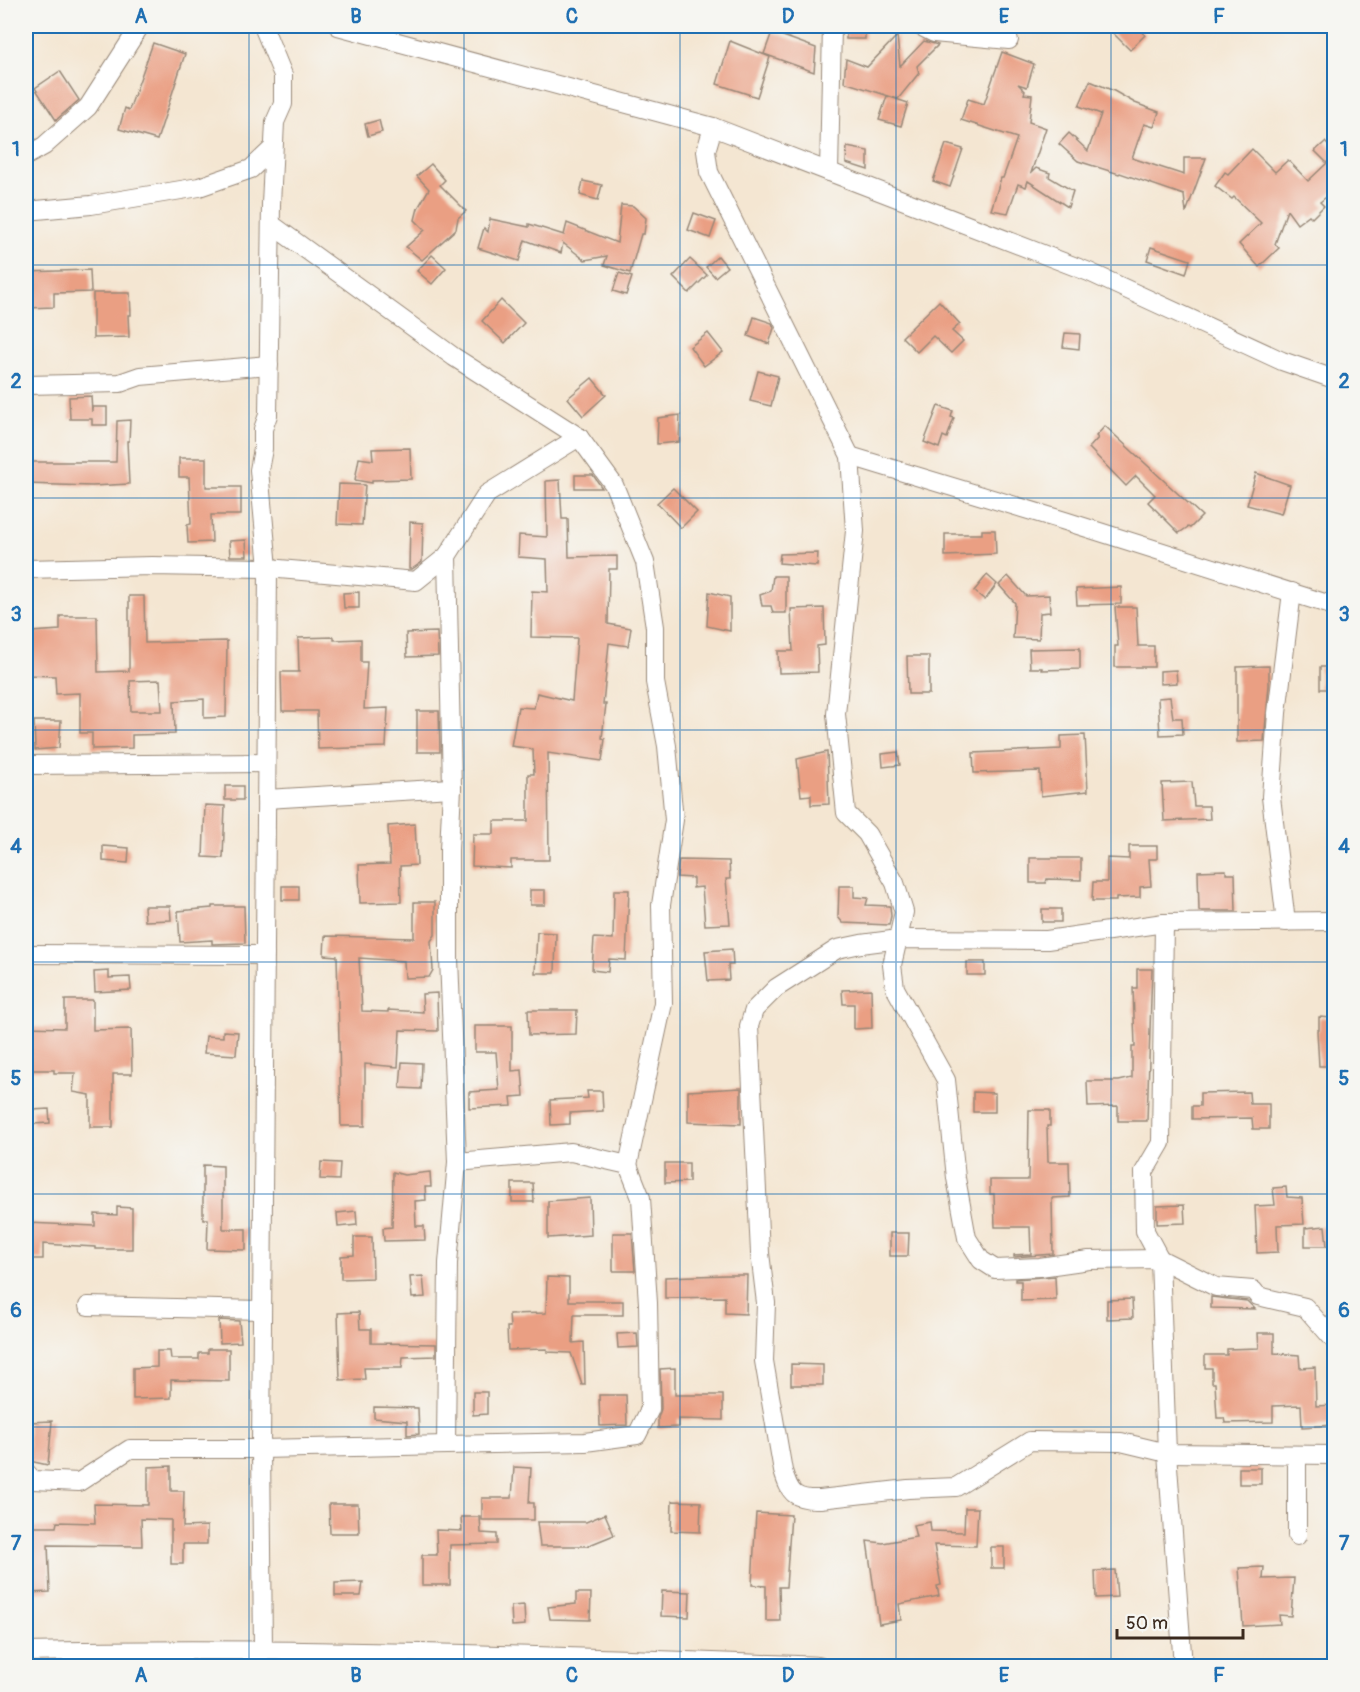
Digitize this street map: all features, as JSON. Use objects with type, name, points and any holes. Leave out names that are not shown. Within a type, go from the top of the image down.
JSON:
[{"type":"street","points":[[26,156],[44,146],[88,107],[140,26]]},
{"type":"street","points":[[263,26],[283,75],[283,104],[275,122],[273,148],[268,415],[263,429],[263,449],[259,470],[268,568],[261,1449],[263,1649]]},
{"type":"street","points":[[338,26],[713,127],[1089,272],[1282,361],[1335,379]]},
{"type":"street","points":[[829,172],[832,26]]},
{"type":"street","points":[[920,26],[934,33],[1009,40]]},
{"type":"street","points":[[713,127],[706,151],[709,172],[850,456],[855,531],[836,714],[846,813],[867,834],[895,883],[904,912],[892,965],[895,988],[946,1080],[955,1168],[967,1238],[981,1260],[995,1269],[1040,1267],[1089,1260],[1160,1259],[1216,1287],[1252,1290],[1258,1296],[1305,1307],[1335,1340]]},
{"type":"street","points":[[26,211],[91,205],[199,187],[251,169],[273,148]]},
{"type":"street","points":[[26,1472],[33,1480],[79,1482],[130,1449],[261,1449],[585,1442],[637,1435],[650,1410],[648,1303],[641,1198],[628,1165],[663,1003],[661,905],[674,820],[667,746],[655,682],[655,627],[645,562],[614,484],[579,437],[454,357],[271,224]]},
{"type":"street","points":[[26,386],[120,383],[140,376],[269,365]]},
{"type":"street","points":[[26,569],[152,566],[268,568],[416,581],[447,556],[487,494],[579,437]]},
{"type":"street","points":[[850,456],[1335,606]]},
{"type":"street","points":[[446,1444],[448,1263],[457,1161],[449,958],[449,850],[452,788],[447,556]]},
{"type":"street","points":[[1286,922],[1271,797],[1277,712],[1292,592]]},
{"type":"street","points":[[26,765],[267,763]]},
{"type":"street","points":[[266,799],[452,788]]},
{"type":"street","points":[[1335,921],[1164,922],[1047,940],[899,939],[837,949],[770,993],[754,1010],[749,1026],[760,1253],[766,1304],[764,1361],[783,1471],[788,1486],[796,1496],[808,1500],[908,1489],[956,1487],[1030,1441],[1121,1442],[1167,1454],[1335,1455]]},
{"type":"street","points":[[1164,922],[1161,1143],[1144,1172],[1145,1231],[1160,1259],[1167,1454],[1184,1666]]},
{"type":"street","points":[[26,954],[265,955]]},
{"type":"street","points":[[457,1161],[571,1152],[628,1165]]},
{"type":"street","points":[[88,1306],[262,1310]]},
{"type":"street","points":[[1297,1455],[1297,1536]]},
{"type":"street","points":[[26,1652],[130,1658],[263,1649],[324,1658],[819,1666]]},
{"type":"building","points":[[846,26],[865,26],[865,39],[846,39]]},
{"type":"building","points":[[1106,26],[1136,26],[1145,35],[1130,50]]},
{"type":"building","points":[[772,32],[816,48],[814,72],[764,54]]},
{"type":"building","points":[[897,36],[900,66],[924,41],[938,45],[917,66],[919,73],[898,99],[844,82],[846,59],[867,67]]},
{"type":"building","points":[[730,41],[770,57],[757,97],[717,84]]},
{"type":"building","points":[[153,43],[185,54],[157,140],[119,129],[125,108],[129,110]]},
{"type":"building","points":[[1002,52],[1034,64],[1027,87],[1018,84],[1025,91],[1024,94],[1032,95],[1029,122],[1046,128],[1031,173],[1036,168],[1050,173],[1049,177],[1073,191],[1068,207],[1028,181],[1026,187],[1018,184],[1008,213],[991,210],[1017,138],[961,120],[968,99],[984,104]]},
{"type":"building","points":[[60,71],[79,100],[56,120],[35,88]]},
{"type":"building","points":[[1090,81],[1159,112],[1154,127],[1144,124],[1132,158],[1184,175],[1184,158],[1206,158],[1186,213],[1184,195],[1078,161],[1059,144],[1069,133],[1088,151],[1101,114],[1079,106]]},
{"type":"building","points":[[887,96],[908,103],[901,126],[879,120]]},
{"type":"building","points":[[379,120],[382,132],[368,136],[365,124]]},
{"type":"building","points":[[1325,142],[1335,152],[1335,190],[1320,202],[1324,206],[1312,218],[1309,215],[1297,224],[1287,210],[1275,244],[1279,248],[1259,267],[1239,244],[1261,223],[1234,197],[1232,199],[1215,186],[1225,172],[1228,174],[1252,149],[1275,172],[1288,160],[1308,181],[1327,163],[1315,151]]},
{"type":"building","points":[[946,144],[963,149],[950,187],[933,181]]},
{"type":"building","points":[[847,147],[868,151],[868,170],[846,163]]},
{"type":"building","points":[[431,164],[445,180],[440,185],[466,211],[458,218],[456,229],[422,260],[406,247],[425,230],[415,220],[418,208],[429,189],[417,176]]},
{"type":"building","points":[[583,181],[602,185],[598,200],[580,195]]},
{"type":"building","points":[[621,205],[633,206],[646,218],[644,234],[641,234],[630,273],[604,265],[607,256],[585,260],[563,243],[561,253],[525,240],[519,261],[478,248],[484,228],[488,232],[490,219],[529,227],[529,224],[564,235],[567,223],[617,243]]},
{"type":"building","points":[[694,213],[716,221],[710,238],[688,230]]},
{"type":"building","points":[[1151,247],[1190,260],[1186,274],[1147,260]]},
{"type":"building","points":[[432,255],[446,268],[432,284],[417,271]]},
{"type":"building","points":[[718,256],[727,267],[715,277],[706,267]]},
{"type":"building","points":[[690,259],[707,275],[689,293],[673,277]]},
{"type":"building","points":[[90,270],[91,292],[54,293],[54,307],[26,308],[26,272]]},
{"type":"building","points":[[619,273],[632,277],[626,295],[613,291]]},
{"type":"building","points":[[93,293],[130,293],[129,337],[93,338]]},
{"type":"building","points":[[501,300],[524,323],[505,343],[482,321]]},
{"type":"building","points":[[939,301],[960,324],[952,331],[963,341],[951,353],[933,336],[917,352],[902,337]]},
{"type":"building","points":[[754,317],[772,323],[774,328],[769,344],[748,336]]},
{"type":"building","points":[[708,333],[723,352],[704,366],[690,347]]},
{"type":"building","points":[[1065,333],[1080,334],[1079,349],[1063,347]]},
{"type":"building","points":[[758,371],[778,376],[771,406],[750,401]]},
{"type":"building","points":[[592,378],[606,395],[583,416],[568,398]]},
{"type":"building","points":[[91,396],[92,412],[92,407],[107,407],[107,425],[92,425],[92,419],[70,419],[69,397]]},
{"type":"building","points":[[938,406],[953,411],[951,417],[954,418],[947,438],[943,436],[939,448],[924,442]]},
{"type":"building","points":[[680,415],[679,442],[657,444],[658,418]]},
{"type":"building","points":[[130,420],[129,441],[127,441],[129,484],[92,486],[26,484],[26,462],[116,462],[117,421]]},
{"type":"building","points":[[1105,426],[1202,516],[1190,528],[1179,533],[1148,502],[1155,495],[1136,476],[1126,486],[1089,448]]},
{"type":"building","points":[[410,448],[411,479],[372,480],[372,483],[355,480],[359,458],[373,460],[372,449]]},
{"type":"building","points":[[179,458],[206,458],[206,487],[241,487],[241,515],[211,515],[212,542],[188,543],[187,525],[191,524],[189,477],[179,477]]},
{"type":"building","points":[[1256,473],[1290,485],[1281,514],[1247,505]]},
{"type":"building","points":[[575,475],[593,475],[602,488],[575,488]]},
{"type":"building","points":[[560,480],[562,519],[568,519],[569,557],[617,556],[617,569],[609,569],[608,624],[631,628],[628,646],[609,643],[603,704],[606,704],[602,761],[548,753],[549,860],[511,860],[511,868],[472,866],[473,834],[494,834],[494,821],[528,821],[528,774],[534,774],[533,749],[511,746],[518,707],[534,708],[537,693],[572,701],[577,638],[531,637],[532,591],[548,592],[547,559],[518,557],[519,535],[547,537],[546,481]]},
{"type":"building","points":[[339,484],[365,485],[362,525],[337,524]]},
{"type":"building","points":[[673,488],[697,512],[681,528],[657,503]]},
{"type":"building","points":[[410,522],[423,523],[422,562],[412,569],[409,569]]},
{"type":"building","points":[[982,530],[995,530],[996,554],[945,556],[945,534],[982,534]]},
{"type":"building","points":[[246,540],[247,556],[230,556],[229,541]]},
{"type":"building","points":[[818,553],[817,566],[779,563],[780,554]]},
{"type":"building","points":[[987,575],[997,584],[985,600],[974,591]]},
{"type":"building","points":[[773,576],[786,576],[786,613],[773,613],[771,606],[762,606],[760,595],[771,591]]},
{"type":"building","points":[[1008,576],[1026,596],[1049,595],[1050,612],[1040,613],[1039,639],[1013,638],[1015,603],[999,585]]},
{"type":"building","points":[[1121,587],[1121,604],[1077,605],[1076,589]]},
{"type":"building","points":[[359,592],[359,608],[344,608],[343,593]]},
{"type":"building","points":[[709,592],[730,597],[730,631],[707,626]]},
{"type":"building","points":[[129,596],[144,596],[145,643],[227,641],[226,717],[204,718],[204,699],[174,701],[175,734],[132,735],[132,748],[92,749],[92,733],[80,733],[80,693],[56,694],[55,676],[26,675],[26,634],[60,630],[60,616],[97,616],[98,672],[129,671]],"holes":[[[160,680],[162,711],[131,711],[130,681]]]},
{"type":"building","points":[[1115,607],[1136,607],[1138,646],[1154,646],[1154,667],[1115,667],[1115,646],[1118,646]]},
{"type":"building","points":[[824,608],[825,645],[817,646],[818,672],[779,673],[778,651],[793,651],[791,609]]},
{"type":"building","points":[[437,632],[438,656],[407,657],[406,633]]},
{"type":"building","points":[[334,637],[334,640],[361,639],[361,662],[367,662],[364,709],[388,708],[386,747],[318,749],[317,711],[282,711],[281,672],[299,672],[298,638]]},
{"type":"building","points":[[1080,648],[1080,669],[1030,668],[1029,649]]},
{"type":"building","points":[[907,656],[929,656],[929,694],[908,694]]},
{"type":"building","points":[[1269,666],[1264,741],[1237,742],[1237,667]]},
{"type":"building","points":[[1320,667],[1335,667],[1335,689],[1320,689]]},
{"type":"building","points":[[1176,670],[1177,683],[1160,684],[1160,671]]},
{"type":"building","points":[[1170,697],[1173,718],[1182,718],[1183,734],[1160,735],[1158,698]]},
{"type":"building","points":[[417,711],[439,711],[440,752],[417,752]]},
{"type":"building","points":[[34,721],[61,721],[59,748],[35,750]]},
{"type":"building","points":[[1085,735],[1088,791],[1041,796],[1040,771],[974,773],[973,753],[1061,749],[1061,736]]},
{"type":"building","points":[[827,752],[829,804],[811,805],[811,795],[801,796],[797,759]]},
{"type":"building","points":[[898,752],[900,765],[883,767],[882,754]]},
{"type":"building","points":[[1192,782],[1194,806],[1209,806],[1210,819],[1164,821],[1162,783]]},
{"type":"building","points":[[225,786],[243,786],[243,800],[225,800]]},
{"type":"building","points":[[205,805],[225,806],[223,858],[203,857]]},
{"type":"building","points":[[415,824],[417,865],[400,866],[401,902],[360,903],[359,865],[390,864],[388,826]]},
{"type":"building","points":[[103,846],[129,848],[128,863],[103,861]]},
{"type":"building","points":[[1129,846],[1157,846],[1157,859],[1149,859],[1151,886],[1140,887],[1140,897],[1116,898],[1116,901],[1092,901],[1093,882],[1107,882],[1107,858],[1129,859]]},
{"type":"building","points":[[1030,858],[1081,858],[1081,880],[1047,879],[1046,883],[1030,883]]},
{"type":"building","points":[[679,860],[729,861],[730,879],[726,879],[730,924],[705,925],[702,887],[693,888],[693,878],[677,877]]},
{"type":"building","points":[[1226,870],[1226,874],[1235,874],[1236,911],[1199,911],[1198,871]]},
{"type":"building","points":[[282,886],[299,886],[299,900],[282,900]]},
{"type":"building","points":[[839,886],[854,886],[854,897],[868,898],[866,905],[890,906],[889,925],[843,923],[838,917]]},
{"type":"building","points":[[530,890],[545,890],[545,905],[530,905]]},
{"type":"building","points":[[614,890],[629,890],[626,960],[609,959],[608,972],[592,970],[594,938],[613,939]]},
{"type":"building","points":[[414,902],[435,902],[435,935],[431,941],[433,970],[429,977],[405,978],[404,961],[359,958],[362,1011],[423,1012],[422,994],[437,993],[438,1031],[400,1030],[398,1067],[365,1064],[365,1126],[341,1126],[337,956],[324,955],[325,936],[414,938]]},
{"type":"building","points":[[144,906],[170,906],[171,920],[145,921]]},
{"type":"building","points":[[212,906],[244,906],[245,943],[212,944],[212,940],[180,942],[178,911],[212,908]]},
{"type":"building","points":[[1042,909],[1061,909],[1061,922],[1042,922]]},
{"type":"building","points":[[537,932],[556,933],[555,973],[535,973]]},
{"type":"building","points":[[732,949],[733,965],[728,965],[729,980],[708,981],[705,951]]},
{"type":"building","points":[[967,962],[985,962],[985,975],[967,975]]},
{"type":"building","points":[[1137,969],[1152,969],[1147,1121],[1118,1121],[1118,1106],[1088,1107],[1087,1081],[1119,1081],[1132,1078],[1132,1047],[1135,1047],[1133,988],[1137,988]]},
{"type":"building","points":[[109,971],[109,978],[130,977],[131,990],[95,992],[94,972]]},
{"type":"building","points":[[871,989],[872,1028],[854,1029],[854,1004],[843,1004],[842,990]]},
{"type":"building","points":[[65,1000],[93,1000],[93,1030],[131,1029],[132,1074],[113,1074],[113,1127],[90,1127],[90,1095],[73,1092],[75,1073],[26,1070],[26,1027],[65,1028]]},
{"type":"building","points":[[528,1010],[577,1010],[576,1034],[529,1035]]},
{"type":"building","points":[[1319,1017],[1332,1018],[1332,1066],[1319,1066],[1317,1030],[1319,1030]]},
{"type":"building","points":[[475,1026],[512,1026],[512,1071],[522,1070],[524,1096],[511,1097],[512,1106],[469,1108],[469,1092],[499,1090],[496,1052],[475,1052]]},
{"type":"building","points":[[223,1031],[238,1032],[236,1055],[204,1053],[206,1036],[223,1037]]},
{"type":"building","points":[[402,1062],[422,1063],[421,1089],[400,1088]]},
{"type":"building","points":[[741,1088],[741,1124],[688,1122],[688,1091]]},
{"type":"building","points":[[587,1091],[602,1091],[603,1111],[570,1113],[570,1124],[551,1125],[550,1100],[588,1098]]},
{"type":"building","points":[[973,1092],[995,1093],[995,1112],[973,1112]]},
{"type":"building","points":[[1249,1092],[1250,1104],[1269,1104],[1269,1129],[1253,1129],[1252,1118],[1192,1119],[1192,1106],[1200,1106],[1200,1093]]},
{"type":"building","points":[[49,1109],[50,1123],[33,1124],[32,1110]]},
{"type":"building","points":[[1029,1110],[1050,1110],[1050,1126],[1047,1126],[1048,1162],[1069,1162],[1070,1197],[1052,1198],[1053,1254],[1014,1257],[1014,1255],[1031,1254],[1030,1227],[995,1227],[994,1194],[990,1194],[990,1180],[1028,1180]]},
{"type":"building","points":[[321,1162],[340,1163],[339,1180],[320,1179]]},
{"type":"building","points":[[665,1163],[689,1163],[689,1182],[665,1183]]},
{"type":"building","points":[[203,1165],[223,1166],[223,1229],[246,1229],[246,1250],[207,1249],[208,1219],[203,1219]]},
{"type":"building","points":[[393,1172],[404,1175],[430,1172],[431,1187],[425,1187],[426,1200],[415,1201],[416,1226],[424,1226],[425,1240],[384,1241],[383,1228],[392,1227]]},
{"type":"building","points":[[512,1183],[533,1183],[534,1202],[512,1202]]},
{"type":"building","points":[[1286,1187],[1287,1197],[1302,1198],[1304,1224],[1277,1225],[1278,1252],[1257,1253],[1255,1206],[1275,1205],[1273,1188]]},
{"type":"building","points":[[590,1198],[591,1235],[548,1238],[548,1201]]},
{"type":"building","points":[[1184,1205],[1185,1223],[1157,1224],[1157,1206]]},
{"type":"building","points":[[117,1207],[132,1208],[132,1249],[95,1249],[95,1247],[43,1244],[43,1259],[28,1259],[28,1223],[95,1226],[95,1214],[117,1215]]},
{"type":"building","points":[[356,1211],[357,1225],[338,1227],[337,1213]]},
{"type":"building","points":[[1325,1226],[1327,1246],[1305,1246],[1305,1228]]},
{"type":"building","points":[[613,1233],[632,1233],[635,1271],[613,1271]]},
{"type":"building","points":[[890,1233],[909,1233],[908,1256],[890,1256]]},
{"type":"building","points":[[354,1237],[372,1237],[373,1278],[341,1279],[341,1256],[354,1255]]},
{"type":"building","points":[[747,1275],[746,1314],[725,1313],[725,1297],[665,1298],[665,1277]]},
{"type":"building","points":[[423,1276],[425,1297],[412,1298],[410,1277]]},
{"type":"building","points":[[1055,1276],[1056,1300],[1021,1301],[1021,1281],[1015,1281],[1015,1279]]},
{"type":"building","points":[[547,1277],[569,1278],[569,1301],[623,1301],[623,1315],[574,1315],[573,1343],[584,1342],[585,1385],[582,1385],[571,1353],[547,1352],[547,1349],[508,1350],[509,1314],[546,1313]]},
{"type":"building","points":[[1211,1297],[1247,1301],[1255,1309],[1211,1308]]},
{"type":"building","points":[[1132,1299],[1133,1318],[1107,1319],[1107,1300]]},
{"type":"building","points":[[359,1312],[360,1329],[371,1329],[371,1343],[436,1344],[436,1356],[403,1357],[402,1368],[364,1368],[365,1379],[340,1380],[338,1313]]},
{"type":"building","points":[[219,1320],[239,1321],[241,1342],[220,1343]]},
{"type":"building","points":[[637,1333],[638,1347],[618,1348],[617,1334]]},
{"type":"building","points":[[1258,1333],[1274,1333],[1274,1353],[1299,1355],[1300,1368],[1315,1367],[1316,1406],[1335,1405],[1335,1425],[1302,1427],[1301,1405],[1273,1406],[1273,1422],[1225,1423],[1224,1418],[1217,1418],[1215,1383],[1212,1383],[1212,1368],[1205,1368],[1205,1355],[1227,1355],[1227,1349],[1259,1348]]},
{"type":"building","points":[[208,1349],[229,1349],[229,1381],[171,1380],[171,1398],[133,1399],[133,1368],[157,1367],[157,1351],[170,1351],[171,1359],[199,1359],[199,1353],[208,1353]]},
{"type":"building","points":[[791,1364],[823,1365],[823,1385],[791,1385]]},
{"type":"building","points":[[675,1368],[675,1395],[723,1395],[723,1420],[678,1419],[678,1427],[658,1428],[661,1409],[660,1369]]},
{"type":"building","points":[[473,1392],[487,1392],[487,1414],[473,1415]]},
{"type":"building","points":[[599,1395],[626,1395],[627,1425],[600,1426]]},
{"type":"building","points":[[374,1407],[418,1408],[419,1434],[407,1435],[407,1421],[374,1418]]},
{"type":"building","points":[[52,1421],[48,1465],[29,1461],[28,1422]]},
{"type":"building","points":[[171,1466],[171,1491],[184,1491],[183,1527],[207,1526],[207,1544],[183,1544],[183,1564],[171,1564],[171,1520],[141,1519],[142,1546],[48,1545],[50,1592],[27,1593],[26,1527],[56,1527],[57,1522],[95,1523],[94,1504],[148,1505],[148,1467]]},
{"type":"building","points":[[514,1467],[531,1468],[529,1503],[534,1503],[534,1520],[482,1520],[482,1498],[512,1498]]},
{"type":"building","points":[[1239,1468],[1261,1468],[1261,1484],[1239,1484]]},
{"type":"building","points":[[672,1501],[701,1502],[700,1532],[671,1531]]},
{"type":"building","points":[[329,1504],[358,1504],[359,1533],[330,1533]]},
{"type":"building","points":[[965,1508],[978,1508],[976,1546],[934,1545],[941,1585],[937,1586],[939,1596],[899,1604],[901,1620],[879,1624],[867,1541],[883,1543],[916,1537],[913,1525],[930,1522],[931,1531],[964,1532]]},
{"type":"building","points":[[756,1513],[791,1515],[786,1587],[779,1587],[780,1621],[766,1621],[766,1586],[752,1585]]},
{"type":"building","points":[[605,1514],[614,1535],[587,1546],[540,1546],[537,1522],[586,1522]]},
{"type":"building","points":[[461,1517],[480,1517],[481,1533],[497,1534],[497,1544],[450,1545],[450,1585],[422,1585],[422,1555],[437,1555],[436,1530],[462,1531]]},
{"type":"building","points":[[991,1547],[1004,1547],[1004,1568],[991,1568]]},
{"type":"building","points":[[1264,1567],[1263,1579],[1294,1578],[1291,1616],[1279,1615],[1280,1624],[1243,1626],[1239,1568]]},
{"type":"building","points":[[1115,1570],[1117,1597],[1096,1598],[1095,1571]]},
{"type":"building","points":[[363,1582],[361,1596],[335,1596],[335,1583]]},
{"type":"building","points":[[662,1591],[690,1592],[689,1617],[661,1616]]},
{"type":"building","points":[[576,1593],[591,1593],[590,1620],[550,1619],[548,1607],[576,1604]]},
{"type":"building","points":[[524,1605],[525,1625],[512,1626],[511,1606]]}]
